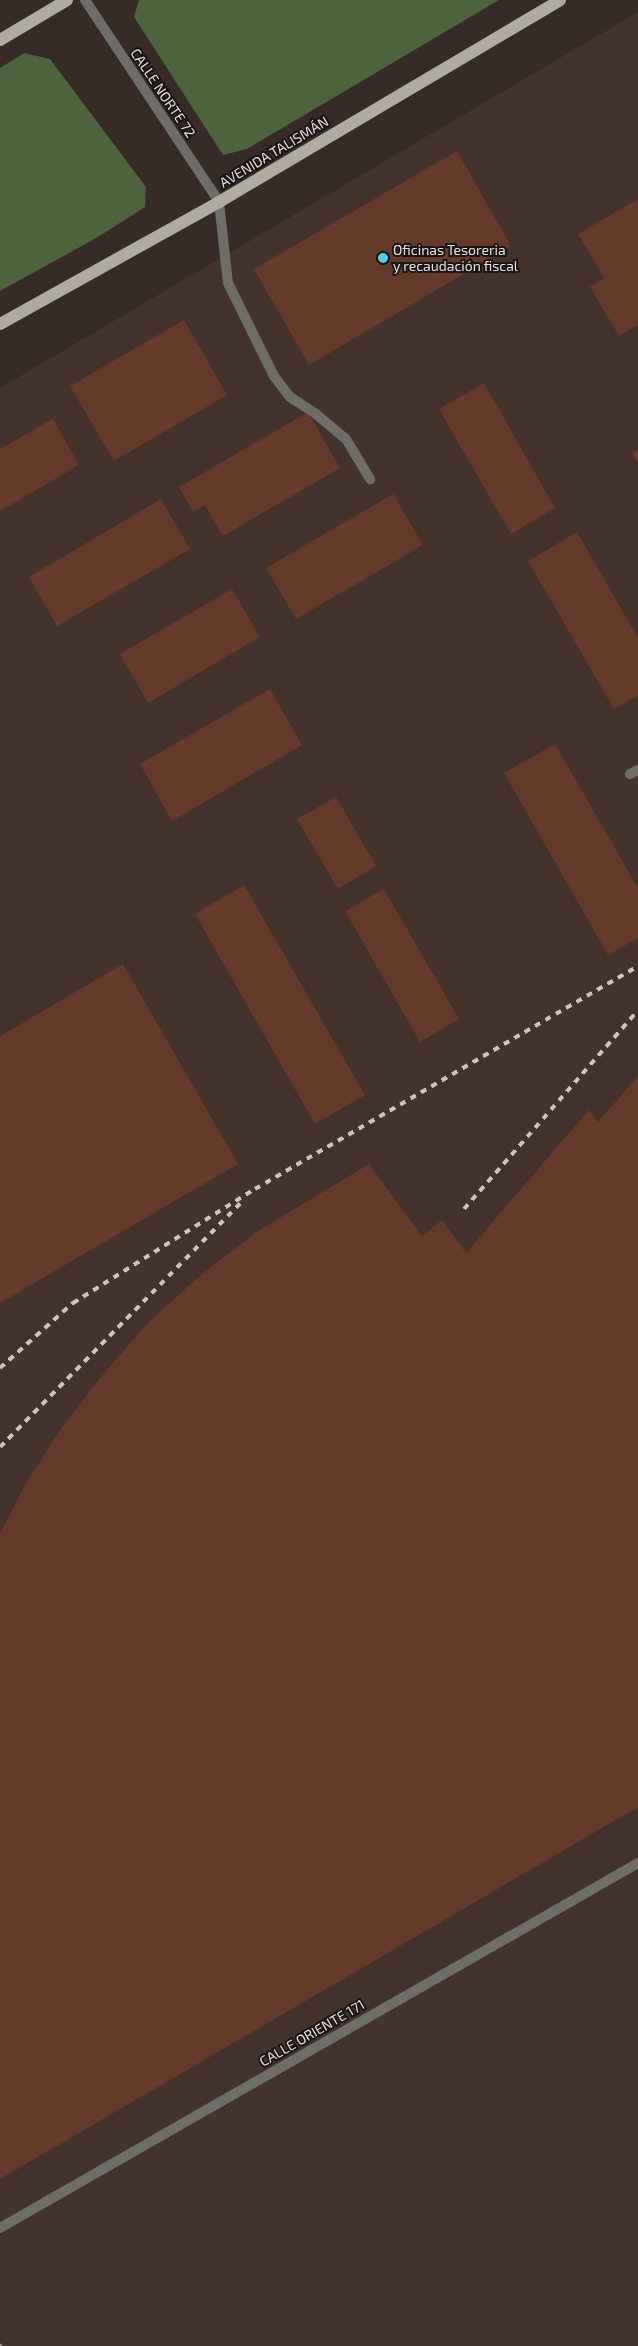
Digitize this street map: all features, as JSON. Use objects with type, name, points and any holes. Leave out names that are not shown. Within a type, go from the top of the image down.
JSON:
[{"type":"main road","points":[[0,40],[67,0]]},
{"type":"main road","name":"AVENIDA TALISMÁN","points":[[0,324],[219,202],[560,0]]},
{"type":"street","name":"CALLE NORTE 72","points":[[85,0],[219,202]]},
{"type":"street","points":[[219,202],[228,283],[274,376],[290,398],[316,414],[346,439],[370,479]]},
{"type":"street","name":"CALLE ORIENTE 171","points":[[0,2228],[638,1862]]},
{"type":"shaded area","points":[[638,12],[638,2346],[0,2346],[0,388]]},
{"type":"green space","points":[[139,0],[499,0],[247,149],[223,155],[134,17]]},
{"type":"green space","points":[[24,53],[50,59],[146,187],[145,207],[98,237],[0,291],[0,68]]},
{"type":"building","name":"Oficinas Tesoreria y recaudación fiscal","points":[[457,151],[511,246],[309,365],[254,269]]},
{"type":"building","points":[[638,199],[638,325],[619,336],[590,287],[604,278],[578,234]]},
{"type":"building","points":[[184,320],[227,395],[114,461],[70,386]]},
{"type":"building","points":[[484,383],[555,508],[511,534],[439,409]]},
{"type":"building","points":[[308,412],[340,468],[223,536],[205,505],[193,512],[179,487]]},
{"type":"building","points":[[53,419],[79,465],[0,511],[0,449]]},
{"type":"building","points":[[638,450],[638,464],[632,453]]},
{"type":"building","points":[[393,494],[423,545],[296,619],[266,568]]},
{"type":"building","points":[[161,499],[190,549],[57,626],[29,577]]},
{"type":"building","points":[[577,532],[638,638],[638,695],[614,709],[528,561]]},
{"type":"building","points":[[232,589],[260,637],[148,703],[120,654]]},
{"type":"building","points":[[270,689],[302,745],[172,821],[140,764]]},
{"type":"building","points":[[555,744],[638,888],[638,938],[608,955],[504,773]]},
{"type":"building","points":[[336,797],[376,866],[338,889],[297,819]]},
{"type":"building","points":[[244,885],[365,1095],[315,1124],[195,914]]},
{"type":"building","points":[[384,889],[459,1019],[420,1042],[345,911]]},
{"type":"building","points":[[123,964],[238,1164],[0,1303],[0,1036]]},
{"type":"building","points":[[638,1076],[638,1807],[0,2179],[0,1533],[25,1485],[62,1427],[105,1372],[150,1321],[201,1275],[255,1233],[369,1164],[422,1236],[442,1220],[466,1253],[589,1110],[598,1122]]},
{"type":"railway","points":[[0,1368],[73,1303],[255,1189],[638,966]]},
{"type":"railway","points":[[464,1209],[638,1010]]},
{"type":"railway","points":[[0,1447],[241,1203]]},
{"type":"place","name":"Oficinas Tesoreria y recaudación fiscal","points":[[383,258]]}]
